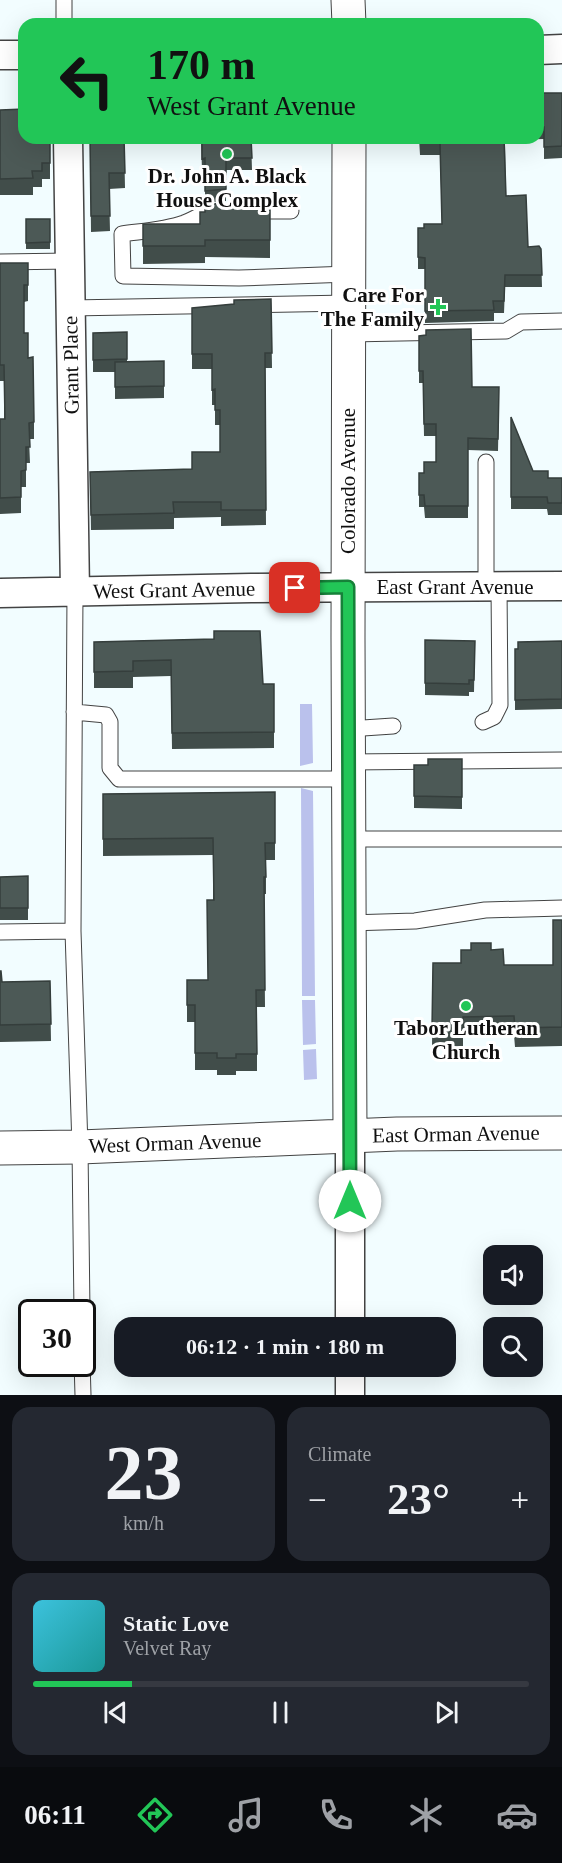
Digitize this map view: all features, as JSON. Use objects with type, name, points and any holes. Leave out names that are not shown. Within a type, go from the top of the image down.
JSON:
[{"type":"street","points":[[348,0],[349,18]]},
{"type":"street","points":[[544,50],[562,49]]},
{"type":"street","points":[[0,55],[18,55]]},
{"type":"street","name":"Grant Place","points":[[68,144],[75,592]]},
{"type":"street","name":"Colorado Avenue","points":[[349,144],[350,1317]]},
{"type":"street","name":"East Grant Avenue","points":[[348,587],[562,586]]},
{"type":"street","name":"West Grant Avenue","points":[[0,593],[348,587]]},
{"type":"street","name":"East Orman Avenue","points":[[350,1136],[562,1133]]},
{"type":"street","name":"West Orman Avenue","points":[[0,1148],[350,1136]]},
{"type":"street","points":[[350,1377],[351,1395]]},
{"type":"lane","points":[[64,0],[64,18]]},
{"type":"lane","points":[[291,211],[214,211],[203,213],[183,223],[122,234],[123,276],[239,278],[349,304],[506,331],[521,322],[562,321]]},
{"type":"lane","points":[[0,262],[70,261]]},
{"type":"lane","points":[[70,308],[349,304]]},
{"type":"lane","points":[[483,722],[494,717],[500,705],[486,462]]},
{"type":"lane","points":[[75,592],[73,931],[80,1147],[82,1299]]},
{"type":"lane","points":[[74,712],[106,715],[110,722],[110,768],[119,779],[562,760]]},
{"type":"lane","points":[[348,729],[393,726]]},
{"type":"lane","points":[[349,839],[562,839]]},
{"type":"lane","points":[[349,923],[415,921],[485,910],[562,908]]},
{"type":"lane","points":[[0,932],[73,931]]},
{"type":"lane","points":[[82,1377],[83,1395]]},
{"type":"shaded area","points":[[300,704],[312,704],[313,763],[300,766]]},
{"type":"shaded area","points":[[301,788],[313,791],[315,996],[302,996]]},
{"type":"shaded area","points":[[302,1000],[315,1000],[316,1044],[303,1045]]},
{"type":"shaded area","points":[[316,1049],[317,1079],[304,1080],[303,1050]]},
{"type":"building","points":[[544,93],[562,93],[562,146],[544,147]]},
{"type":"building","points":[[18,109],[18,144],[50,144],[50,163],[42,163],[42,171],[32,171],[33,178],[0,179],[0,110]]},
{"type":"building","points":[[90,144],[124,144],[125,173],[109,173],[110,216],[91,216]]},
{"type":"building","name":"Dr. John A. Black House Complex","points":[[202,144],[251,144],[252,158],[226,158],[226,189],[205,191],[205,158],[202,159]]},
{"type":"building","points":[[440,144],[504,144],[506,196],[526,195],[528,247],[539,246],[541,249],[542,275],[505,275],[504,301],[493,301],[494,310],[425,311],[425,258],[418,257],[418,228],[424,228],[424,224],[442,224]]},
{"type":"building","points":[[212,204],[270,204],[270,240],[205,240],[205,246],[143,246],[143,224],[200,224],[200,212],[205,212],[205,207]]},
{"type":"building","points":[[26,219],[50,219],[50,242],[26,243]]},
{"type":"building","points":[[0,263],[28,263],[28,285],[24,285],[24,333],[28,333],[28,358],[33,357],[34,422],[29,423],[30,447],[26,447],[26,470],[21,471],[21,497],[0,498],[0,419],[5,419],[4,365],[0,365]]},
{"type":"building","points":[[271,299],[272,353],[265,353],[266,510],[221,510],[221,502],[173,502],[174,513],[91,515],[90,472],[192,469],[192,452],[220,452],[220,410],[215,410],[215,389],[212,390],[212,354],[192,354],[192,308],[234,304],[234,300]]},
{"type":"building","points":[[471,329],[472,387],[499,387],[498,439],[468,438],[468,506],[425,506],[424,495],[419,495],[419,473],[424,473],[424,462],[436,462],[436,424],[424,424],[423,371],[419,371],[419,336],[426,335],[426,330]]},
{"type":"building","points":[[127,332],[127,359],[93,360],[93,333]]},
{"type":"building","points":[[164,361],[164,386],[115,387],[115,362]]},
{"type":"building","points":[[511,417],[533,471],[548,471],[548,478],[562,478],[562,503],[548,503],[547,497],[511,497]]},
{"type":"building","points":[[214,631],[260,631],[263,684],[274,684],[274,732],[172,733],[171,660],[133,661],[133,671],[94,672],[94,642],[214,639]]},
{"type":"building","points":[[425,640],[475,641],[474,680],[469,680],[469,684],[425,683]]},
{"type":"building","points":[[562,641],[562,699],[515,700],[515,649],[518,649],[518,642]]},
{"type":"building","points":[[428,759],[462,759],[462,797],[414,796],[414,765],[428,765]]},
{"type":"building","points":[[275,792],[275,843],[265,843],[265,990],[256,990],[257,1054],[236,1054],[236,1058],[217,1058],[217,1053],[195,1053],[195,1005],[187,1005],[187,980],[208,980],[207,900],[214,900],[213,838],[103,839],[103,794]]},
{"type":"building","points":[[28,876],[28,908],[0,908],[0,877]]},
{"type":"building","points":[[553,920],[562,920],[562,1027],[515,1028],[514,1016],[463,1017],[463,1028],[432,1028],[433,963],[461,963],[461,950],[471,950],[471,943],[491,943],[491,950],[503,949],[504,965],[553,965]]},
{"type":"building","points":[[0,971],[2,982],[50,981],[51,1024],[0,1025]]},
{"type":"place","name":"Dr. John A. Black House Complex","points":[[227,154]]},
{"type":"place","name":"Care For The Family","points":[[438,307]]},
{"type":"place","name":"Tabor Lutheran Church","points":[[466,1006]]},
{"type":"route","points":[[295,588],[348,587],[350,1201]]}]
